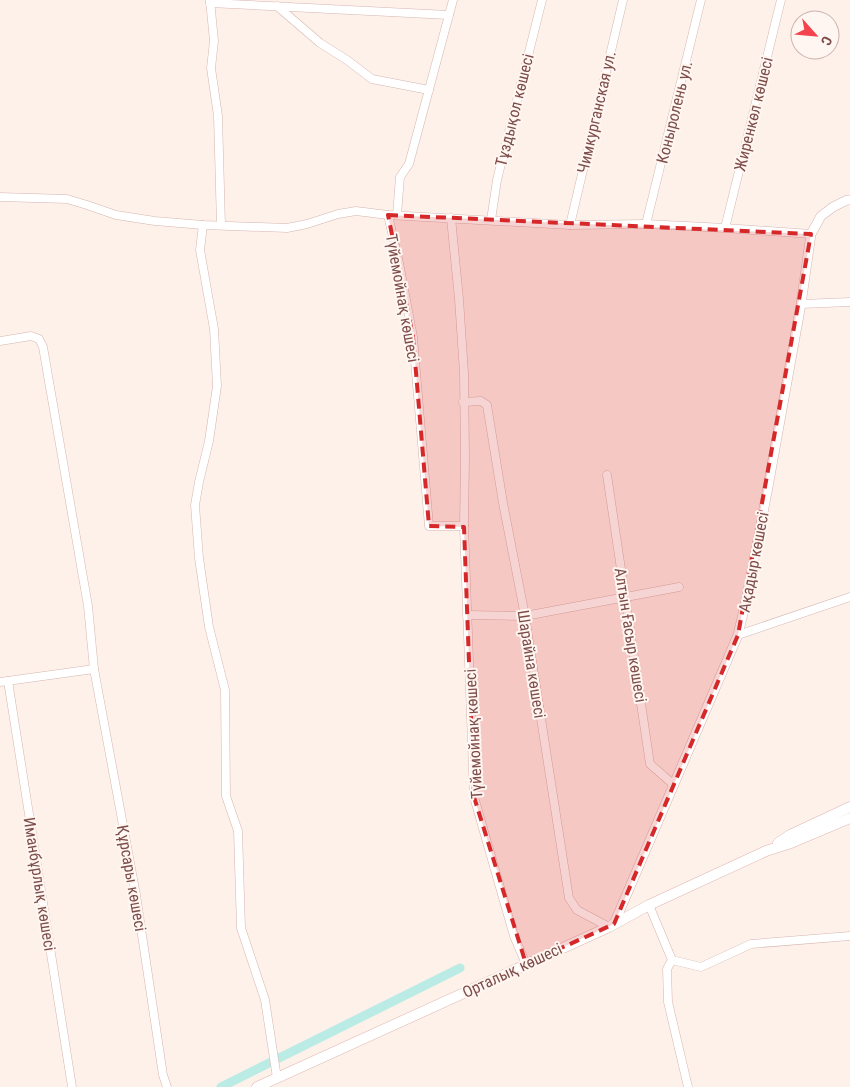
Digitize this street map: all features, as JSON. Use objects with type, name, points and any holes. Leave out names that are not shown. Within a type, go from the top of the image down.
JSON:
[{"type":"main road","name":"Орталық көшесі","points":[[766,851],[790,835],[850,807]]},
{"type":"main road","name":"Орталық көшесі","points":[[257,1087],[611,925],[649,905],[766,851],[791,843],[850,818]]},
{"type":"street","points":[[397,215],[400,177],[409,164],[453,0]]},
{"type":"street","name":"Тұздықол көшесі","points":[[491,220],[497,180],[542,0]]},
{"type":"street","name":"Чимкурганская ул.","points":[[570,225],[623,0]]},
{"type":"street","name":"Коныролень ул.","points":[[646,224],[701,0]]},
{"type":"street","name":"Жиренкөл көшесі","points":[[725,228],[781,0]]},
{"type":"street","points":[[221,225],[218,116],[212,68],[214,41],[210,2],[449,14]]},
{"type":"street","points":[[277,6],[320,43],[372,79],[429,90]]},
{"type":"street","points":[[0,197],[67,200],[116,216],[155,222],[203,225],[287,228],[356,211],[388,215],[570,225],[646,224],[811,234]]},
{"type":"street","name":"Ақадыр көшесі","points":[[611,925],[674,785],[738,635],[747,596],[801,304],[811,234],[821,216],[833,207],[850,200]]},
{"type":"street","name":"Түйемойнақ көшесі","points":[[388,215],[413,337],[429,526],[464,526]]},
{"type":"street","name":"Түйемойнақ көшесі","points":[[451,218],[464,373],[464,526],[474,797],[514,936],[526,964]]},
{"type":"street","points":[[203,225],[200,250],[214,329],[217,386],[209,441],[195,505],[199,558],[209,627],[225,690],[226,796],[238,831],[242,928],[265,1000],[277,1078]]},
{"type":"street","points":[[801,304],[850,302]]},
{"type":"street","name":"Құрсары көшесі","points":[[0,341],[31,336],[39,339],[43,347],[88,606],[94,669],[136,895],[163,1075],[167,1087]]},
{"type":"street","name":"Шарайна көшесі","points":[[463,402],[481,401],[487,405],[503,503],[525,616],[568,898],[577,910],[611,925]]},
{"type":"street","name":"Алтын Ғасыр көшесі","points":[[607,475],[650,764],[674,785]]},
{"type":"street","points":[[467,615],[525,616],[679,587]]},
{"type":"street","points":[[738,635],[850,597]]},
{"type":"street","points":[[4,682],[94,669]]},
{"type":"street","name":"Иманбұрлық көшесі","points":[[4,682],[72,1087]]},
{"type":"street","points":[[649,905],[672,960]]},
{"type":"street","points":[[672,960],[701,967],[751,944],[850,936]]},
{"type":"street","points":[[672,960],[667,969],[668,1002],[688,1087]]},
{"type":"highlighted area","points":[[388,215],[811,234],[738,635],[614,924],[526,964],[474,797],[464,527],[429,526],[413,337]]},
{"type":"waterway","points":[[221,1087],[460,968]]}]
